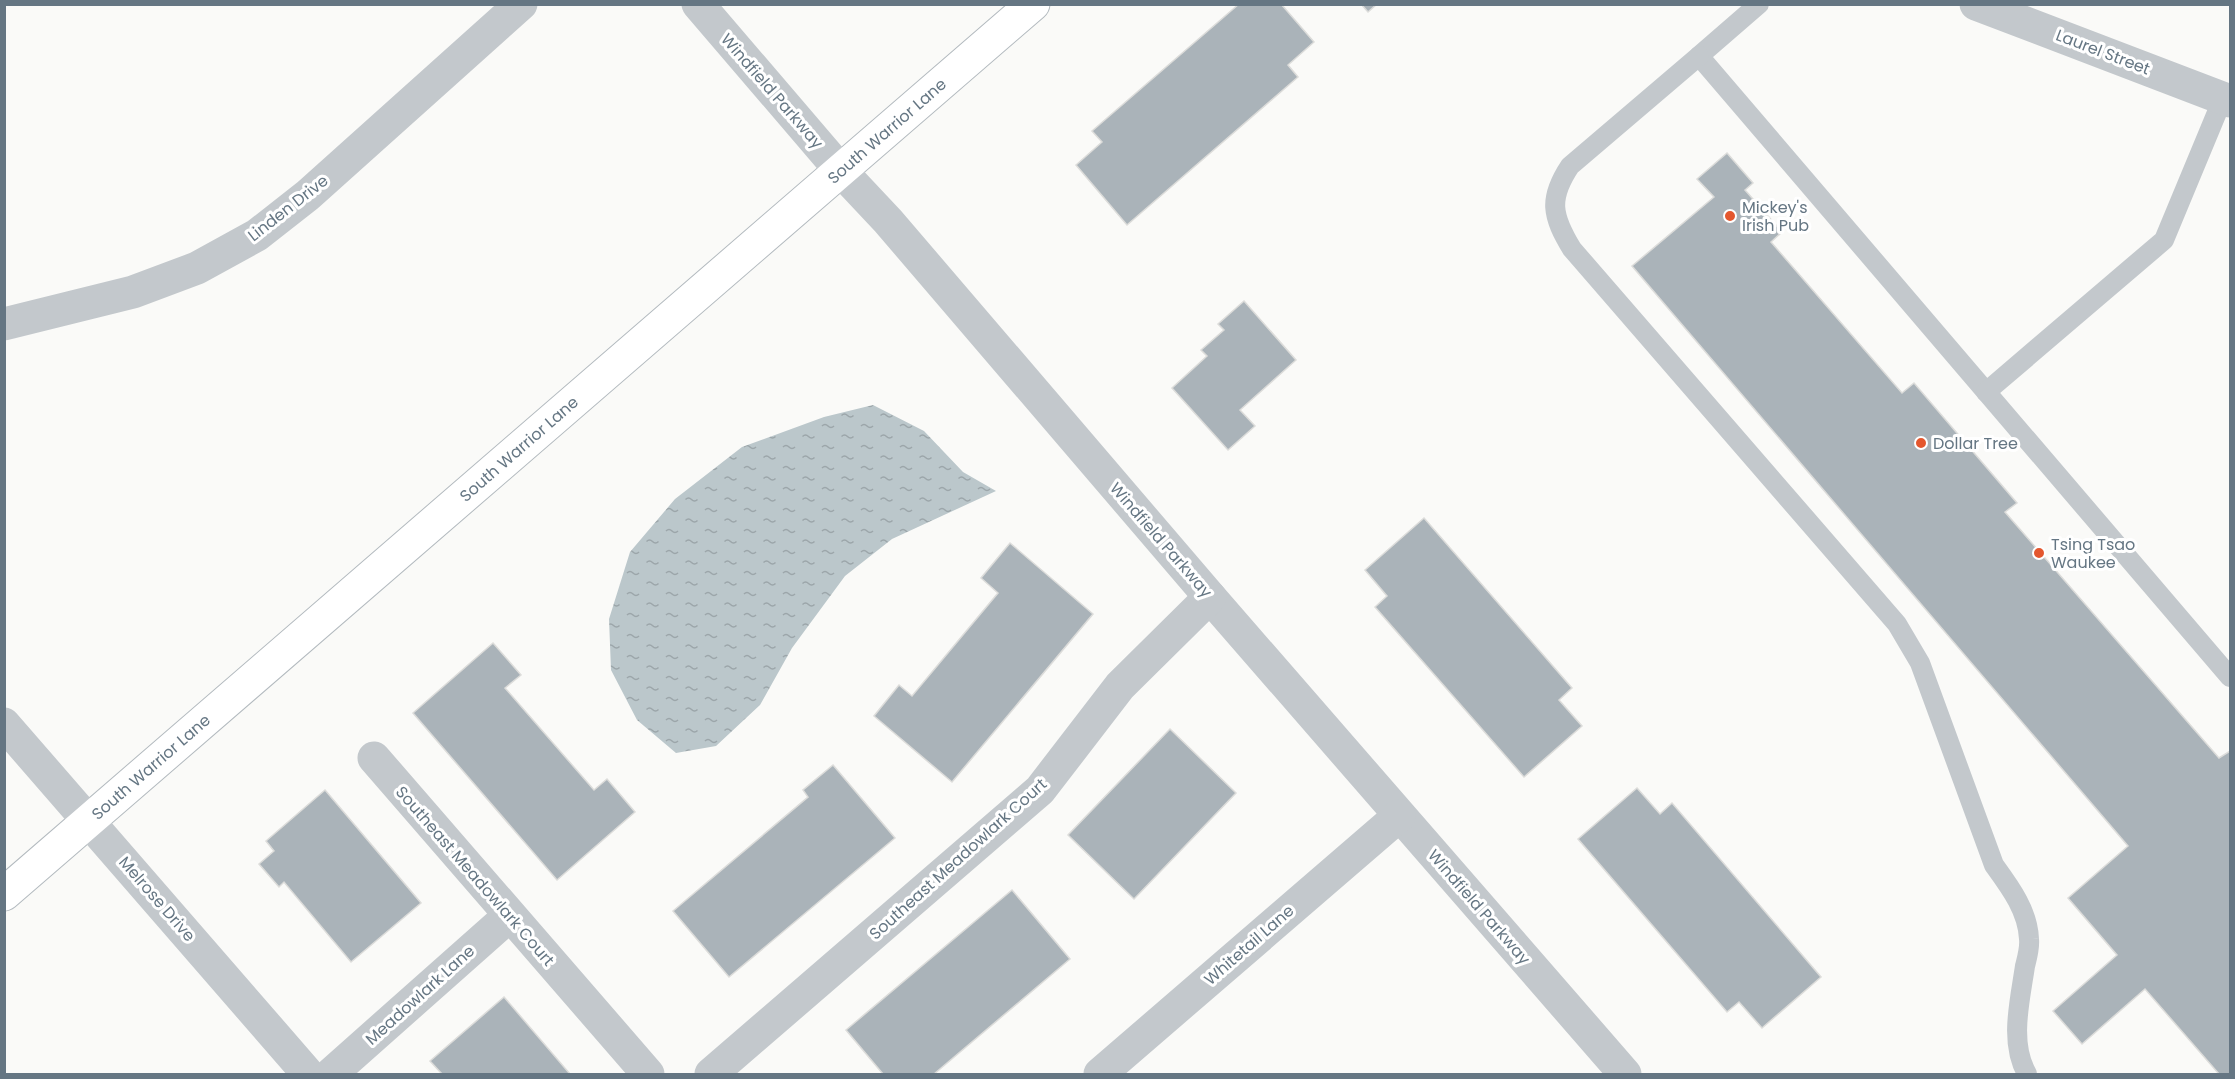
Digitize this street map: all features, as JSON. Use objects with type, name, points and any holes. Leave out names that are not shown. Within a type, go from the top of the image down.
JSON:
[{"type":"street","name":"Linden Drive","points":[[4,324],[133,292],[197,268],[257,235],[308,195],[521,4]]},
{"type":"street","name":"Windfield Parkway","points":[[698,4],[841,171],[888,221],[1399,816],[1625,1074]]},
{"type":"street","name":"South Warrior Lane","points":[[4,894],[1034,4]]},
{"type":"street","name":"Laurel Street","points":[[1976,4],[2227,99]]},
{"type":"street","name":"Southeast Meadowlark Court","points":[[711,1074],[1040,790],[1120,686],[1210,597]]},
{"type":"street","name":"Melrose Drive","points":[[4,724],[308,1074]]},
{"type":"street","name":"Southeast Meadowlark Court","points":[[374,758],[648,1074]]},
{"type":"street","name":"Whitetail Lane","points":[[1100,1074],[1399,816]]},
{"type":"street","name":"Meadowlark Lane","points":[[331,1074],[509,916]]},
{"type":"lane","points":[[1759,4],[1569,166],[1558,183],[1554,203],[1559,227],[1579,258],[1897,624],[1920,663],[1994,865],[2013,891],[2025,917],[2029,940],[2018,1020],[2018,1047],[2027,1074]]},
{"type":"lane","points":[[1699,56],[2230,677]]},
{"type":"lane","points":[[1986,392],[2164,240],[2227,99]]},
{"type":"water","points":[[873,405],[924,431],[963,472],[996,491],[892,539],[845,576],[792,648],[760,705],[716,746],[676,753],[637,720],[611,670],[609,619],[630,552],[675,499],[742,447],[824,417]]},
{"type":"building","points":[[1239,4],[1281,4],[1314,42],[1288,65],[1298,77],[1127,225],[1076,165],[1102,142],[1092,131]]},
{"type":"building","points":[[1361,4],[1377,4],[1368,12]]},
{"type":"building","points":[[1727,153],[1753,183],[1745,190],[1782,232],[1771,242],[1902,393],[1914,383],[2017,503],[2005,512],[2219,758],[2230,751],[2230,1074],[2219,1074],[2145,989],[2082,1044],[2053,1011],[2117,955],[2068,898],[2128,846],[1632,266],[1714,197],[1697,179]]},
{"type":"building","points":[[1244,301],[1296,360],[1240,410],[1255,426],[1228,450],[1172,388],[1207,356],[1201,350],[1224,330],[1218,324]]},
{"type":"building","points":[[1424,518],[1572,688],[1559,700],[1582,726],[1524,777],[1375,607],[1387,596],[1365,570]]},
{"type":"building","points":[[1010,543],[1093,614],[952,782],[874,716],[899,685],[912,696],[998,593],[981,578]]},
{"type":"building","points":[[493,643],[521,675],[505,688],[594,790],[607,779],[635,812],[557,880],[413,713]]},
{"type":"building","points":[[1170,729],[1236,793],[1134,899],[1068,835]]},
{"type":"building","points":[[833,765],[895,838],[729,977],[673,911],[808,797],[803,790]]},
{"type":"building","points":[[1637,788],[1660,814],[1672,803],[1821,977],[1762,1028],[1739,1002],[1727,1012],[1578,839]]},
{"type":"building","points":[[325,790],[421,903],[351,962],[284,882],[279,887],[259,864],[274,851],[266,841]]},
{"type":"building","points":[[1012,890],[1070,959],[934,1074],[883,1074],[846,1030]]},
{"type":"building","points":[[504,997],[570,1074],[442,1074],[430,1061]]},
{"type":"place","name":"Mickey's Irish Pub","points":[[1730,216]]},
{"type":"place","name":"Dollar Tree","points":[[1921,443]]},
{"type":"place","name":"Tsing Tsao Waukee","points":[[2039,553]]}]
